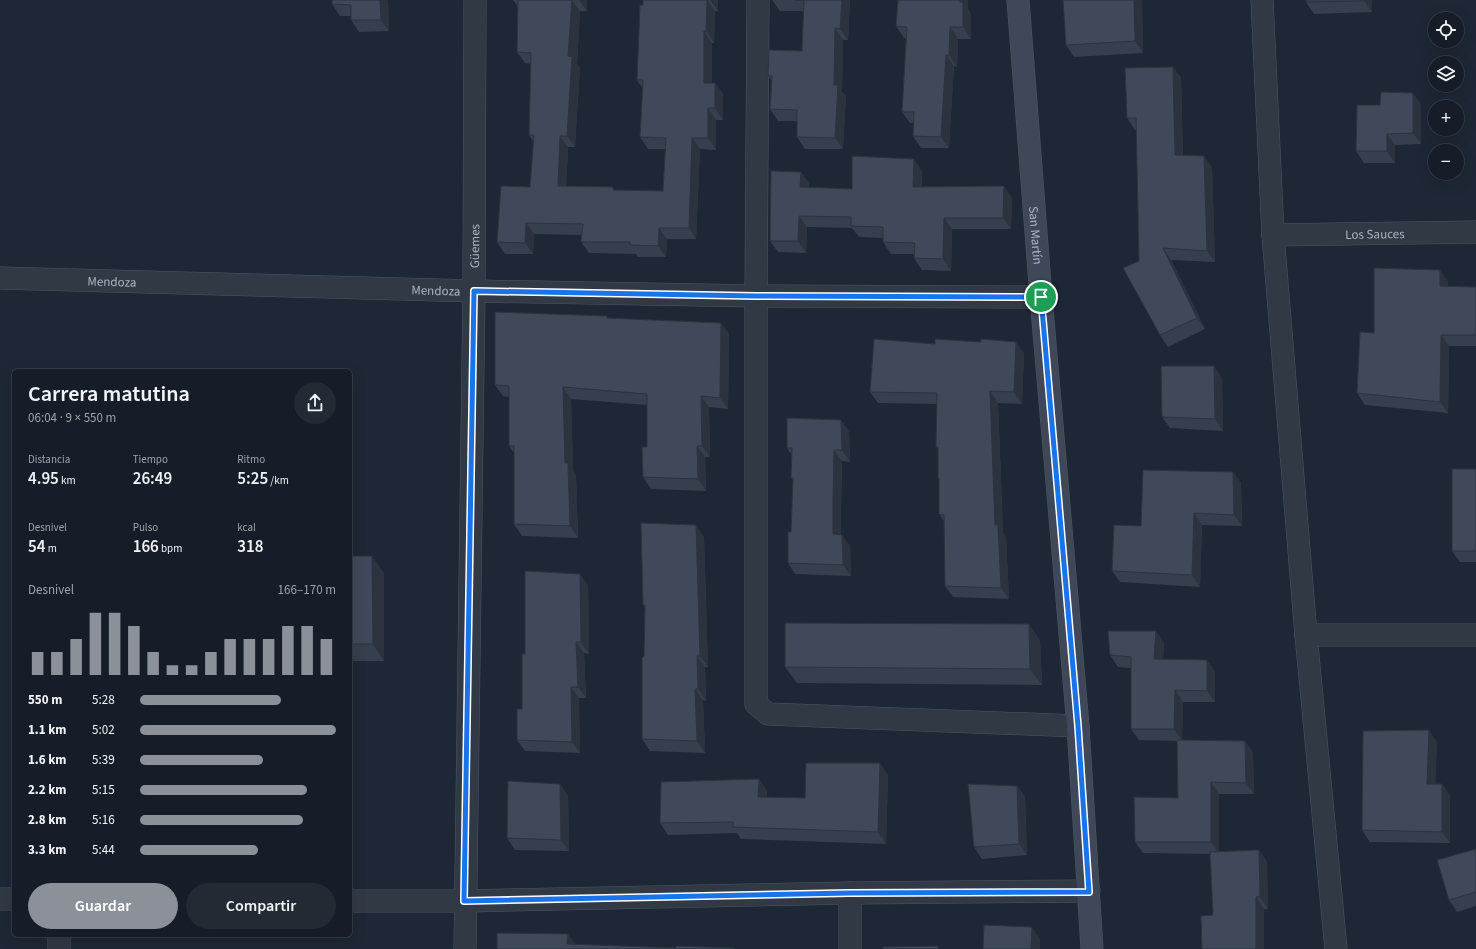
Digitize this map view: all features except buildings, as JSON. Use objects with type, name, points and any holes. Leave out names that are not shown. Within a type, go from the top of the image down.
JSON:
[{"type":"street","name":"Güemes","points":[[464,949],[474,291],[475,0]]},
{"type":"street","points":[[758,0],[756,704],[768,714],[1078,726]]},
{"type":"street","name":"San Martín","points":[[1018,0],[1041,297],[1078,726],[1092,949]]},
{"type":"street","points":[[1262,0],[1273,235],[1306,635],[1336,949]]},
{"type":"street","name":"Los Sauces","points":[[1273,235],[1476,232]]},
{"type":"street","name":"Mendoza","points":[[0,278],[474,291],[756,296],[1041,297]]},
{"type":"street","points":[[1306,635],[1476,635]]},
{"type":"street","points":[[352,901],[464,901],[850,893],[1089,892]]},
{"type":"street","points":[[850,893],[850,949]]},
{"type":"street","points":[[0,899],[12,899]]},
{"type":"street","points":[[59,937],[59,949]]},
{"type":"route","points":[[474,291],[756,296],[1041,297],[1078,726],[1089,892],[850,893],[464,901],[474,291]]}]
